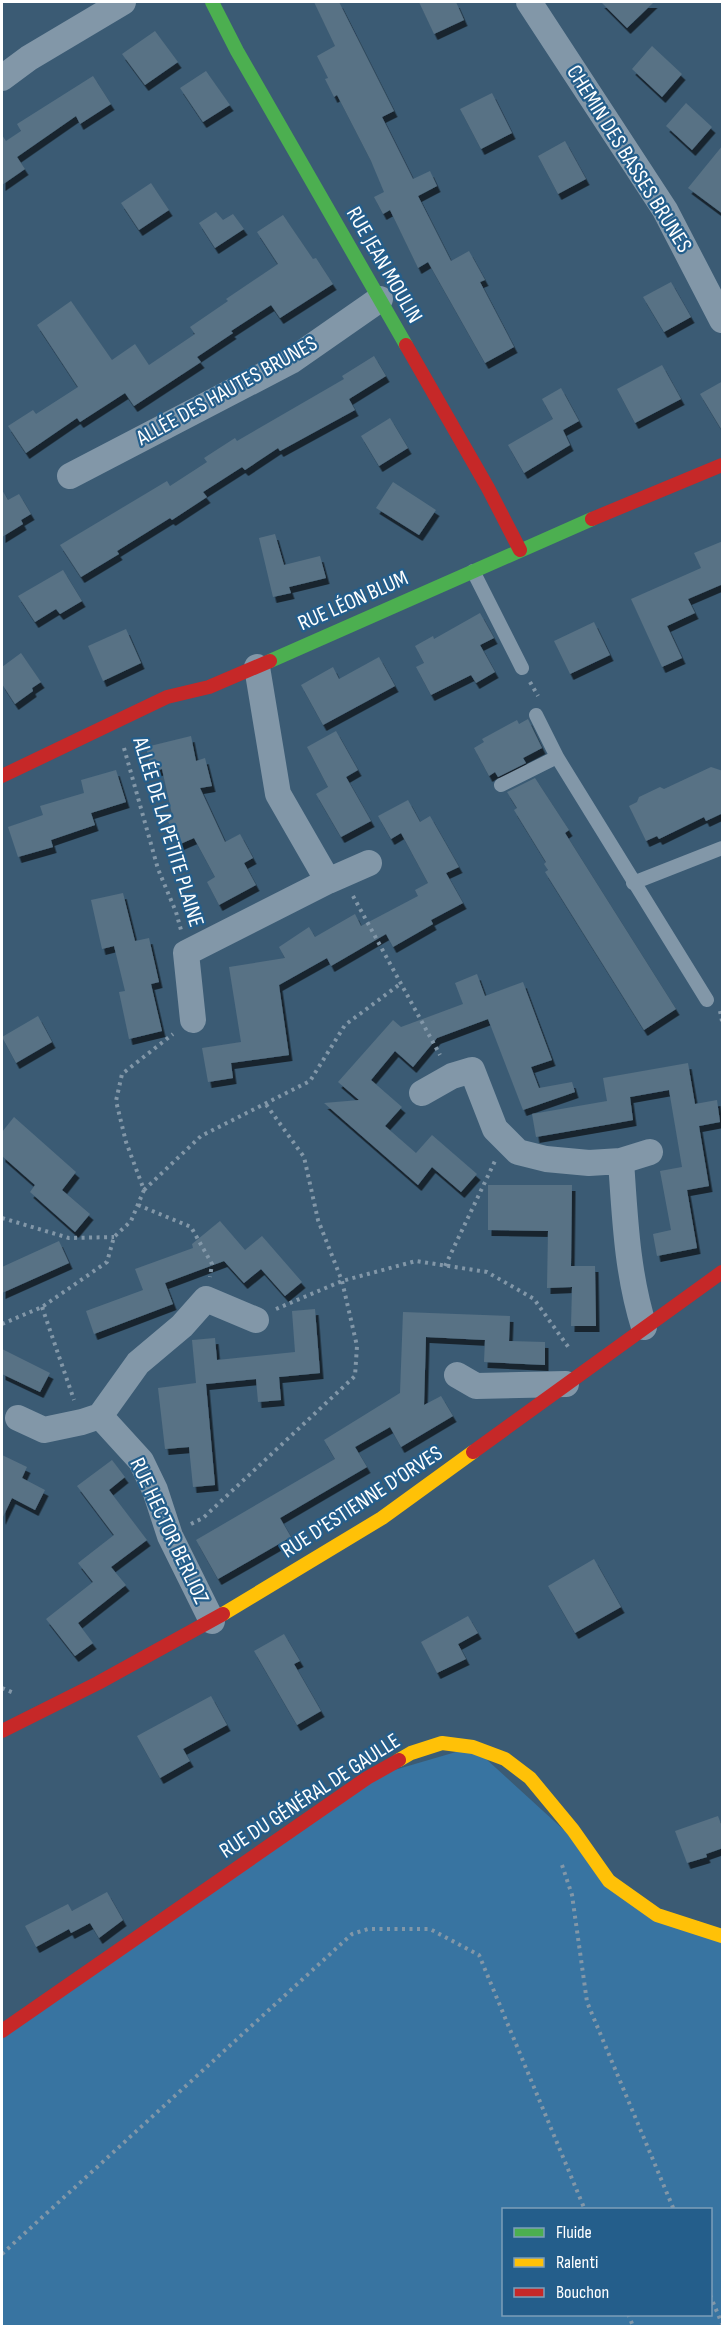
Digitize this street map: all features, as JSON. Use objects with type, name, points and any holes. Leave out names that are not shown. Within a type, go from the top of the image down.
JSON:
[{"type":"street","points":[[2,78],[29,58],[123,2]]},
{"type":"street","name":"RUE JEAN MOULIN","points":[[212,2],[237,51],[488,488],[520,550]]},
{"type":"street","name":"CHEMIN DES BASSES BRUNES","points":[[529,2],[665,210],[723,320]]},
{"type":"street","name":"ALLÉE DES HAUTES BRUNES","points":[[70,476],[291,361],[380,299]]},
{"type":"street","name":"RUE LÉON BLUM","points":[[2,776],[167,697],[208,687],[256,667],[520,550],[723,465]]},
{"type":"street","points":[[256,667],[278,794],[335,878]]},
{"type":"street","points":[[193,1020],[186,953],[369,862]]},
{"type":"street","points":[[422,1093],[452,1076],[471,1070],[495,1129],[518,1152],[546,1160],[589,1163],[621,1161],[650,1152]]},
{"type":"street","points":[[621,1161],[627,1254],[636,1302],[644,1327]]},
{"type":"street","name":"RUE D'ESTIENNE D'ORVES","points":[[2,1731],[98,1683],[212,1621],[382,1518],[723,1272]]},
{"type":"street","points":[[18,1418],[44,1430],[91,1419],[138,1363],[182,1326],[207,1299],[256,1320]]},
{"type":"street","points":[[457,1375],[476,1386],[575,1378]]},
{"type":"street","name":"RUE HECTOR BERLIOZ","points":[[91,1419],[141,1461],[155,1490],[170,1536],[212,1621]]},
{"type":"street","name":"RUE DU GÉNÉRAL DE GAULLE","points":[[2,2031],[367,1778],[422,1749],[442,1743],[474,1747],[505,1759],[530,1778],[573,1830],[609,1881],[657,1915],[723,1936]]},
{"type":"lane","points":[[473,571],[522,668]]},
{"type":"lane","points":[[536,715],[557,757],[707,1000]]},
{"type":"lane","points":[[501,785],[557,757]]},
{"type":"lane","points":[[633,883],[723,848]]},
{"type":"path","name":"ALLÉE DE LA PETITE PLAINE","points":[[118,721],[158,869],[176,912],[186,953]]},
{"type":"path","points":[[335,878],[400,984],[452,1076]]},
{"type":"path","points":[[2,1324],[42,1307],[107,1262],[114,1237],[131,1221],[144,1190],[201,1136],[310,1080],[345,1025],[400,984]]},
{"type":"path","points":[[144,1190],[126,1142],[116,1101],[122,1074],[158,1044],[193,1020]]},
{"type":"path","points":[[170,1536],[203,1518],[355,1376],[357,1346],[342,1281],[318,1220],[304,1157],[265,1103]]},
{"type":"path","points":[[445,1266],[505,1139]]},
{"type":"path","points":[[138,1205],[191,1227],[212,1264],[207,1299]]},
{"type":"path","points":[[2,1218],[69,1238],[114,1237]]},
{"type":"path","points":[[256,1320],[283,1305],[342,1281],[416,1262],[487,1272],[534,1299],[575,1378]]},
{"type":"path","points":[[42,1307],[91,1419]]},
{"type":"path","points":[[573,1830],[561,1867],[572,1895],[587,2002],[673,2208]]},
{"type":"path","points":[[2,2254],[352,1934],[368,1929],[430,1929],[479,1956],[584,2208]]},
{"type":"path","points":[[712,2297],[723,2324]]},
{"type":"shaded area","points":[[473,1747],[657,1915],[722,1936],[722,2326],[2,2326],[2,2031],[367,1778]]},
{"type":"building","points":[[314,2],[339,2],[394,111],[382,117],[413,179],[430,171],[437,186],[418,196],[451,261],[469,251],[485,280],[480,282],[514,347],[485,363],[428,262],[418,268],[390,210],[383,214],[374,197],[384,192],[371,161],[337,95],[334,97],[325,79],[328,78],[317,56],[335,46]]},
{"type":"building","points":[[419,2],[456,2],[464,20],[434,34]]},
{"type":"building","points":[[601,2],[654,2],[627,28]]},
{"type":"building","points":[[155,31],[178,62],[145,85],[122,54]]},
{"type":"building","points":[[652,46],[682,74],[662,97],[632,69]]},
{"type":"building","points":[[206,71],[230,105],[203,122],[180,88]]},
{"type":"building","points":[[93,76],[111,104],[80,124],[76,116],[17,157],[25,169],[2,185],[2,135],[6,141],[21,131],[17,124]]},
{"type":"building","points":[[492,93],[512,133],[481,149],[460,109]]},
{"type":"building","points":[[686,103],[712,127],[692,150],[666,126]]},
{"type":"building","points":[[565,141],[586,179],[558,194],[538,156]]},
{"type":"building","points":[[723,145],[723,214],[688,188]]},
{"type":"building","points":[[151,183],[169,210],[139,230],[121,203]]},
{"type":"building","points":[[216,212],[223,220],[233,214],[244,229],[215,248],[199,223]]},
{"type":"building","points":[[283,215],[333,284],[280,318],[271,305],[197,357],[201,362],[134,406],[125,393],[80,422],[77,418],[26,453],[8,426],[33,410],[36,414],[78,387],[37,325],[71,301],[112,360],[135,344],[149,365],[195,334],[190,327],[228,301],[226,299],[278,264],[257,232]]},
{"type":"building","points":[[671,282],[691,317],[664,332],[643,297]]},
{"type":"building","points":[[374,356],[386,376],[349,399],[355,410],[280,451],[278,448],[245,470],[242,467],[203,492],[207,497],[117,551],[119,554],[81,577],[60,545],[167,481],[170,486],[207,462],[204,458],[235,438],[237,441],[344,379],[342,376]]},
{"type":"building","points":[[662,365],[681,399],[635,423],[617,389]]},
{"type":"building","points":[[723,381],[723,432],[700,394]]},
{"type":"building","points":[[561,388],[579,421],[563,430],[570,445],[524,473],[508,445],[553,419],[542,399]]},
{"type":"building","points":[[390,418],[408,448],[379,466],[361,436]]},
{"type":"building","points":[[393,482],[436,510],[419,535],[376,508]]},
{"type":"building","points":[[2,490],[8,500],[19,494],[31,514],[21,520],[23,524],[2,537]]},
{"type":"building","points":[[275,534],[284,565],[320,556],[326,578],[289,587],[291,593],[273,597],[259,538]]},
{"type":"building","points":[[723,541],[723,584],[688,599],[695,613],[667,626],[682,658],[662,667],[631,599],[701,568],[694,553]]},
{"type":"building","points":[[63,570],[82,601],[60,614],[56,609],[35,622],[18,596]]},
{"type":"building","points":[[480,613],[494,638],[480,645],[495,672],[476,683],[471,675],[431,695],[416,667],[424,663],[415,646],[433,636],[434,639]]},
{"type":"building","points":[[594,622],[610,655],[570,674],[554,641]]},
{"type":"building","points":[[126,629],[141,663],[103,681],[88,646]]},
{"type":"building","points":[[21,653],[41,682],[15,704],[2,684],[2,667]]},
{"type":"building","points":[[379,657],[395,686],[323,725],[301,685],[333,667],[339,679]]},
{"type":"building","points":[[528,719],[542,748],[523,758],[526,763],[498,777],[495,772],[489,776],[474,748],[484,742],[482,739],[517,720],[519,724]]},
{"type":"building","points":[[336,731],[358,770],[346,777],[371,821],[341,837],[316,794],[328,787],[307,747]]},
{"type":"building","points":[[191,736],[196,761],[205,758],[212,786],[200,788],[225,842],[240,834],[253,858],[244,863],[256,885],[219,905],[207,882],[215,877],[194,838],[178,845],[168,821],[173,819],[162,769],[152,772],[146,747]]},
{"type":"building","points":[[711,767],[723,771],[723,813],[706,821],[704,817],[659,839],[657,836],[646,841],[629,806],[637,802],[639,797],[660,787],[664,789]]},
{"type":"building","points":[[116,770],[126,802],[91,813],[95,825],[51,840],[53,847],[18,857],[8,827],[43,815],[40,806],[84,793],[81,780]]},
{"type":"building","points":[[535,778],[569,830],[565,833],[676,1009],[644,1030],[545,872],[548,870],[544,864],[546,862],[514,810],[517,808],[507,792]]},
{"type":"building","points":[[408,800],[420,822],[430,816],[459,867],[446,873],[463,903],[431,920],[433,924],[393,947],[386,934],[331,966],[327,958],[279,985],[289,1055],[231,1063],[233,1078],[208,1082],[202,1048],[241,1042],[229,967],[285,958],[279,947],[309,927],[315,937],[355,914],[361,926],[418,896],[415,890],[428,883],[401,833],[391,839],[378,816]]},
{"type":"building","points":[[123,893],[135,941],[149,938],[159,982],[151,984],[162,1031],[129,1039],[119,992],[125,991],[114,946],[102,949],[91,900]]},
{"type":"building","points":[[477,974],[485,996],[523,982],[552,1060],[531,1067],[539,1088],[572,1082],[575,1092],[523,1110],[488,1019],[437,1038],[413,1067],[395,1051],[371,1080],[402,1107],[385,1126],[416,1153],[432,1135],[477,1174],[461,1192],[432,1167],[418,1185],[324,1103],[359,1100],[338,1082],[393,1020],[401,1027],[463,1004],[455,983]]},
{"type":"building","points":[[38,1016],[52,1042],[16,1063],[2,1037]]},
{"type":"building","points":[[688,1063],[695,1104],[717,1100],[720,1122],[699,1126],[709,1186],[687,1190],[697,1248],[657,1256],[653,1234],[671,1230],[660,1171],[682,1167],[669,1090],[630,1097],[633,1120],[611,1124],[536,1137],[532,1114],[607,1101],[603,1078]]},
{"type":"building","points":[[14,1117],[76,1172],[62,1190],[90,1214],[75,1232],[30,1192],[35,1185],[2,1156],[2,1132]]},
{"type":"building","points":[[488,1185],[572,1185],[571,1266],[595,1266],[596,1326],[571,1326],[572,1287],[547,1288],[548,1231],[488,1230]]},
{"type":"building","points":[[220,1221],[245,1250],[262,1236],[302,1282],[285,1296],[261,1269],[244,1283],[224,1261],[165,1283],[173,1304],[94,1334],[86,1311],[143,1290],[135,1269],[193,1248],[192,1244]]},
{"type":"building","points":[[59,1241],[69,1263],[2,1293],[2,1267]]},
{"type":"building","points":[[315,1309],[320,1373],[279,1377],[281,1400],[258,1402],[256,1379],[206,1384],[215,1485],[193,1487],[189,1447],[165,1449],[158,1388],[196,1383],[192,1340],[215,1338],[217,1360],[295,1352],[292,1311]]},
{"type":"building","points":[[403,1312],[510,1316],[509,1341],[545,1342],[545,1365],[484,1362],[485,1340],[426,1337],[424,1405],[441,1396],[453,1416],[401,1447],[390,1427],[355,1447],[367,1467],[280,1518],[291,1537],[218,1579],[196,1540],[335,1459],[324,1440],[400,1393]]},
{"type":"building","points":[[2,1349],[50,1373],[40,1392],[2,1374]]},
{"type":"building","points":[[2,1455],[27,1467],[22,1478],[45,1490],[35,1510],[12,1498],[2,1519]]},
{"type":"building","points":[[112,1460],[125,1477],[109,1490],[147,1540],[111,1567],[126,1585],[78,1623],[93,1643],[75,1656],[46,1619],[93,1582],[78,1563],[114,1535],[77,1486]]},
{"type":"building","points":[[594,1559],[621,1607],[575,1633],[548,1586]]},
{"type":"building","points":[[468,1616],[478,1633],[458,1644],[466,1659],[437,1673],[421,1642]]},
{"type":"building","points":[[284,1634],[300,1661],[294,1664],[321,1711],[297,1725],[254,1651]]},
{"type":"building","points":[[211,1696],[227,1725],[183,1749],[190,1761],[160,1778],[137,1736]]},
{"type":"building","points":[[718,1816],[723,1829],[723,1848],[706,1854],[707,1857],[687,1863],[675,1831]]},
{"type":"building","points":[[107,1892],[123,1920],[99,1938],[90,1923],[71,1933],[69,1929],[36,1947],[25,1926],[68,1904],[72,1911]]},
{"type":"traffic: fast","points":[[212,2],[237,51],[406,345]]},
{"type":"traffic: fast","points":[[270,661],[592,519]]},
{"type":"traffic: slow","points":[[223,1614],[382,1518],[473,1452]]},
{"type":"traffic: slow","points":[[399,1760],[411,1753],[442,1743],[473,1747],[505,1759],[530,1778],[573,1830],[609,1881],[657,1915],[722,1936]]},
{"type":"traffic: jam","points":[[406,345],[488,488],[520,550]]},
{"type":"traffic: jam","points":[[592,519],[722,465]]},
{"type":"traffic: jam","points":[[2,776],[167,697],[209,687],[270,661]]},
{"type":"traffic: jam","points":[[473,1452],[722,1272]]},
{"type":"traffic: jam","points":[[2,1731],[98,1683],[223,1614]]},
{"type":"traffic: jam","points":[[2,2031],[367,1778],[399,1760]]}]
